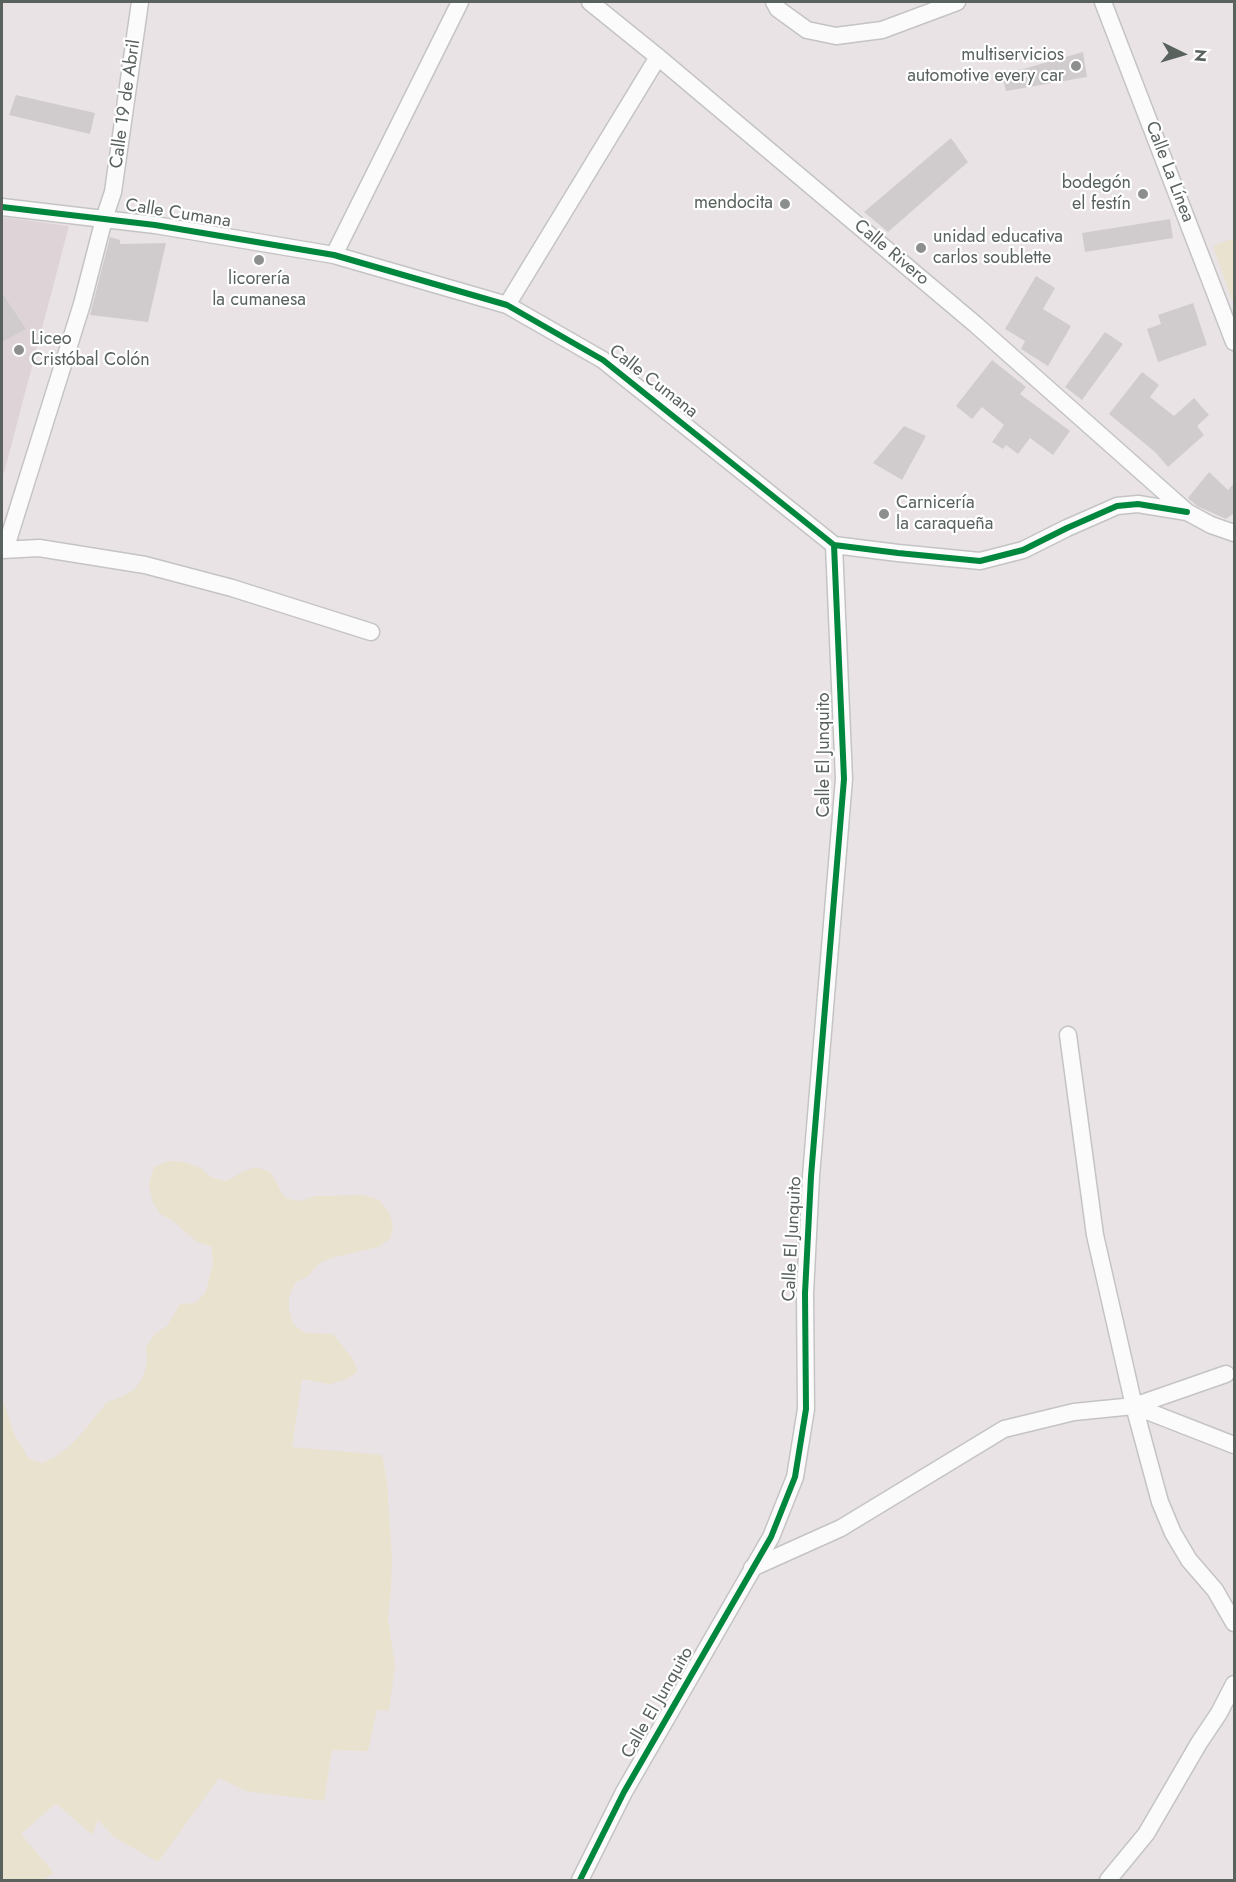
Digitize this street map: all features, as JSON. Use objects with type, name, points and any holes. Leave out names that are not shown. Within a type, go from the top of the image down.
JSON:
[{"type":"street","name":"Calle 19 de Abril","points":[[3,550],[82,304],[113,192],[140,2]]},
{"type":"street","points":[[334,255],[460,2]]},
{"type":"street","name":"Calle Rivero","points":[[590,2],[975,324],[1187,512]]},
{"type":"street","points":[[774,2],[778,9],[807,30],[836,36],[882,30],[957,2]]},
{"type":"street","name":"Calle La Línea","points":[[1103,2],[1234,342]]},
{"type":"street","points":[[507,305],[658,57]]},
{"type":"street","name":"Calle Cumana","points":[[2,207],[155,225],[334,255],[507,305],[603,360],[834,544]]},
{"type":"street","points":[[834,544],[980,561],[1023,550],[1117,506],[1138,504],[1187,512],[1211,525],[1234,533]]},
{"type":"street","name":"Calle El Junquito","points":[[580,1881],[624,1792],[771,1537],[795,1477],[806,1409],[805,1293],[811,1176],[844,779],[834,544]]},
{"type":"street","points":[[3,550],[39,548],[145,565],[231,588],[371,632]]},
{"type":"street","points":[[1068,1035],[1095,1235],[1134,1406],[1160,1502],[1173,1533],[1190,1560],[1215,1590],[1234,1623]]},
{"type":"street","points":[[752,1568],[841,1528],[1004,1429],[1074,1412],[1134,1406],[1226,1374]]},
{"type":"street","points":[[1134,1406],[1234,1445]]},
{"type":"street","points":[[1108,1881],[1146,1834],[1234,1683]]},
{"type":"shaded area","name":"Liceo Cristóbal Colón","points":[[2,217],[69,226],[4,473],[2,473]]},
{"type":"shaded area","points":[[1234,238],[1234,299],[1232,300],[1213,246]]},
{"type":"shaded area","points":[[169,1161],[184,1162],[201,1168],[212,1178],[227,1181],[256,1167],[270,1172],[285,1198],[300,1201],[316,1196],[364,1195],[379,1200],[389,1212],[393,1226],[390,1239],[378,1247],[331,1258],[318,1264],[308,1276],[295,1283],[289,1297],[289,1310],[293,1324],[305,1333],[333,1334],[352,1358],[358,1371],[347,1379],[330,1384],[302,1379],[292,1447],[382,1455],[387,1482],[392,1558],[388,1618],[395,1666],[389,1711],[377,1710],[368,1751],[332,1750],[324,1801],[246,1791],[219,1778],[158,1862],[114,1837],[98,1820],[92,1835],[56,1803],[21,1834],[54,1873],[43,1880],[2,1880],[2,1402],[14,1434],[29,1459],[42,1463],[55,1457],[70,1446],[107,1402],[134,1390],[143,1377],[147,1362],[146,1347],[155,1334],[167,1326],[180,1304],[195,1303],[206,1292],[213,1262],[211,1246],[197,1242],[173,1221],[160,1214],[152,1200],[149,1184],[154,1167]]},
{"type":"building","points":[[1083,52],[1087,77],[1006,91],[1002,75]]},
{"type":"building","points":[[16,95],[95,113],[90,134],[9,115]]},
{"type":"building","points":[[951,138],[968,162],[888,232],[864,212]]},
{"type":"building","points":[[1170,219],[1173,238],[1085,252],[1082,233]]},
{"type":"building","points":[[110,237],[120,240],[120,244],[166,243],[148,322],[90,315]]},
{"type":"building","points":[[1036,276],[1055,288],[1043,309],[1071,326],[1048,366],[1021,349],[1025,341],[1005,329]]},
{"type":"building","points":[[2,293],[26,329],[2,342]]},
{"type":"building","points":[[1193,303],[1207,345],[1158,362],[1147,329],[1161,324],[1158,315]]},
{"type":"building","points":[[1105,332],[1123,344],[1082,400],[1065,387]]},
{"type":"building","points":[[992,360],[1026,387],[1020,394],[1070,431],[1053,455],[1030,438],[1018,454],[1006,445],[1003,449],[992,442],[1004,425],[982,407],[972,419],[956,406]]},
{"type":"building","points":[[1142,372],[1159,385],[1150,397],[1174,416],[1194,398],[1209,415],[1197,426],[1204,435],[1168,467],[1155,452],[1109,414]]},
{"type":"building","points":[[904,426],[926,436],[902,480],[873,463]]},
{"type":"building","points":[[1209,472],[1228,490],[1234,483],[1234,513],[1226,519],[1197,506],[1188,498]]},
{"type":"cycle path","points":[[2,207],[155,225],[334,255],[507,305],[603,360],[834,545],[980,561],[1023,550],[1117,506],[1138,504],[1187,512]]},
{"type":"cycle path","points":[[580,1880],[624,1792],[771,1537],[795,1477],[806,1409],[805,1293],[811,1176],[844,779],[834,545]]},
{"type":"place","name":"multiservicios automotive every car","points":[[1076,66]]},
{"type":"place","name":"bodegón el festín","points":[[1143,194]]},
{"type":"place","name":"mendocita","points":[[785,204]]},
{"type":"place","name":"unidad educativa carlos soublette","points":[[921,248]]},
{"type":"place","name":"licorería la cumanesa","points":[[259,260]]},
{"type":"place","name":"Liceo Cristóbal Colón","points":[[19,350]]},
{"type":"place","name":"Carnicería la caraqueña","points":[[884,514]]}]
